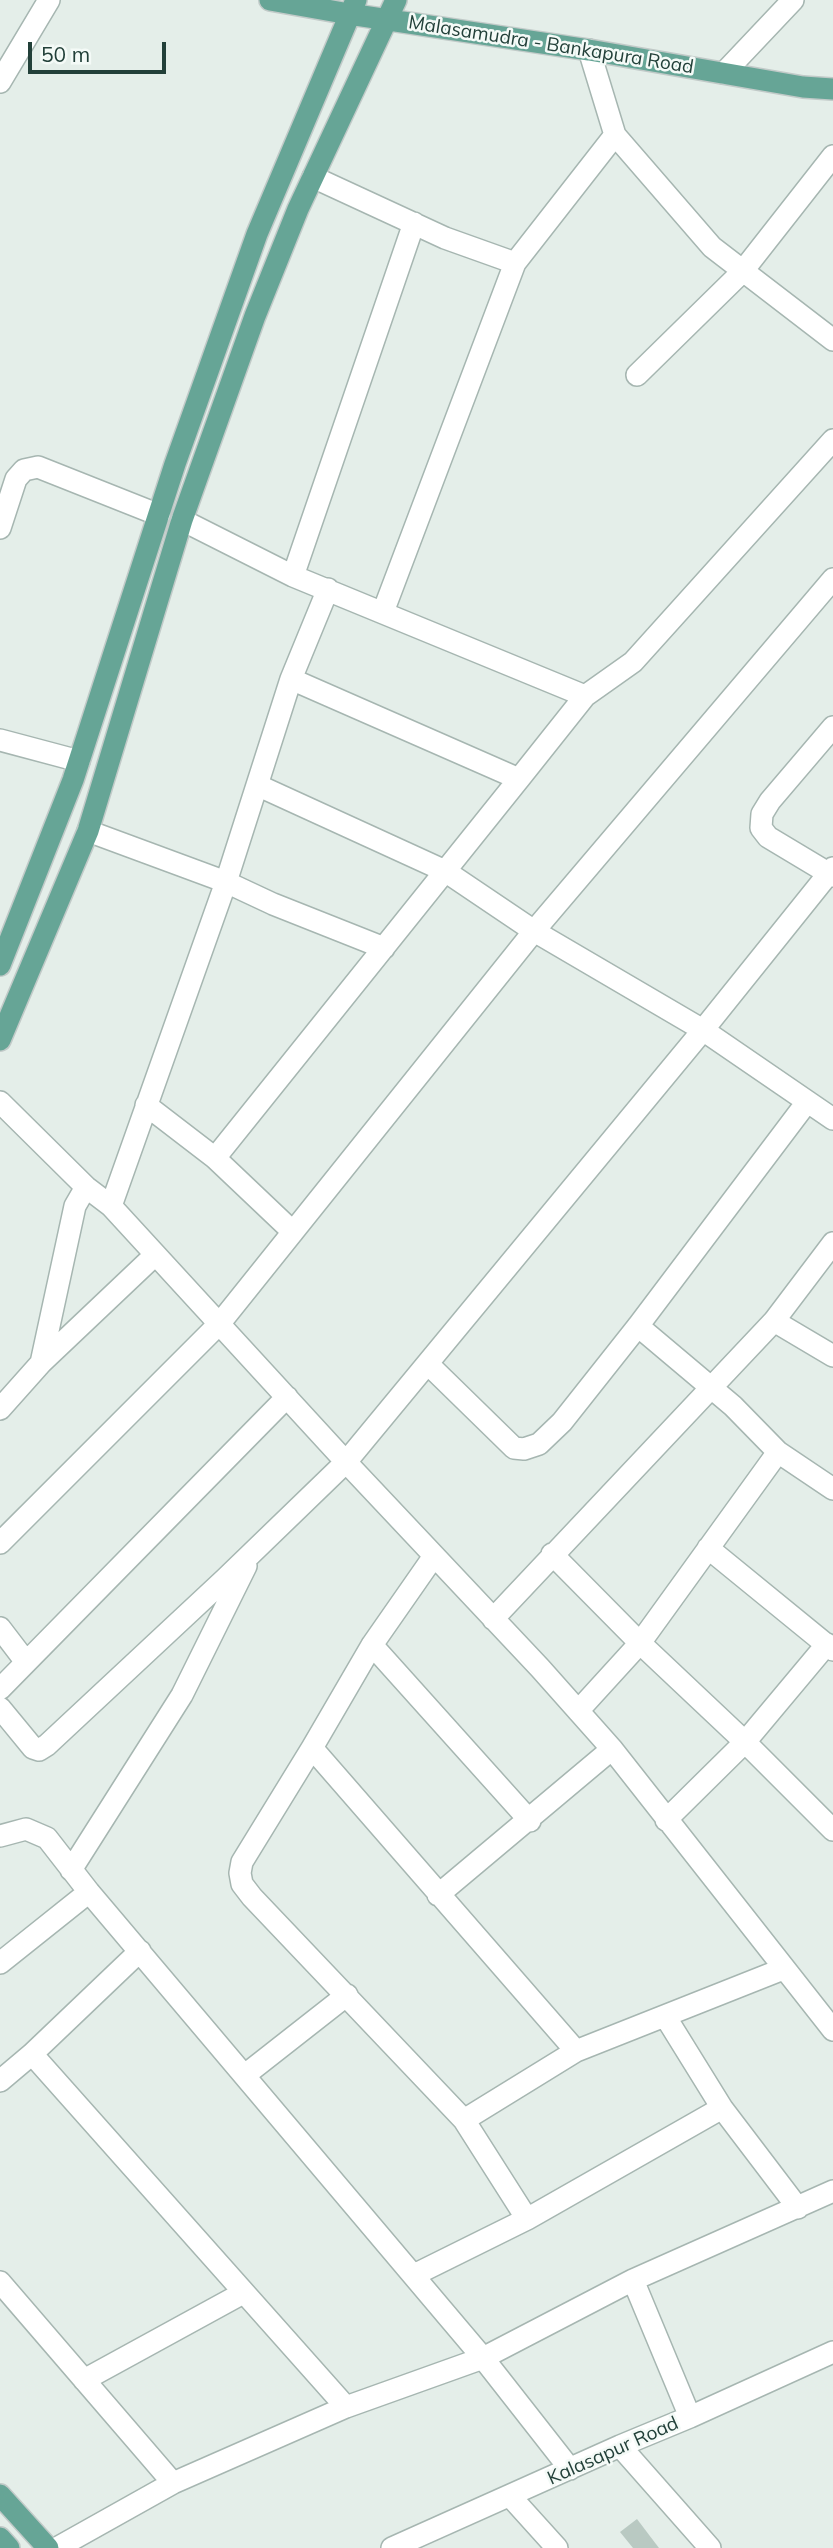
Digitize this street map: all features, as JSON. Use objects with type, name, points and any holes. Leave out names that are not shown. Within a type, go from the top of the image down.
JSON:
[{"type":"main road","name":"Malasamudra - Bankapura Road","points":[[270,0],[352,7],[387,20],[589,50],[803,87],[833,89]]},
{"type":"main road","points":[[0,1040],[88,831],[182,520],[255,316],[313,177],[396,0]]},
{"type":"main road","points":[[0,965],[79,761],[159,515],[257,234],[352,7]]},
{"type":"main road","points":[[0,2495],[48,2548]]},
{"type":"main road","points":[[0,2538],[9,2548]]},
{"type":"street","points":[[0,82],[49,0]]},
{"type":"street","points":[[724,73],[793,0]]},
{"type":"street","points":[[589,50],[615,135],[712,247],[833,340]]},
{"type":"street","points":[[383,612],[515,263],[615,135]]},
{"type":"street","points":[[637,375],[742,272],[833,156]]},
{"type":"street","points":[[313,177],[445,238],[515,263]]},
{"type":"street","points":[[293,576],[414,223]]},
{"type":"street","points":[[215,1158],[585,696],[633,662],[833,440]]},
{"type":"street","points":[[0,528],[16,480],[24,470],[38,467],[159,515]]},
{"type":"street","points":[[182,520],[293,576],[585,696]]},
{"type":"street","points":[[0,1543],[220,1323],[534,931],[833,579]]},
{"type":"street","points":[[111,1206],[226,882],[290,680],[328,589]]},
{"type":"street","points":[[290,680],[519,779]]},
{"type":"street","points":[[0,1708],[33,1748],[39,1749],[47,1745],[254,1552],[346,1462],[831,873],[768,837],[761,828],[762,814],[833,727]]},
{"type":"street","points":[[0,740],[79,761]]},
{"type":"street","points":[[257,785],[445,871],[534,931],[703,1030],[833,1119]]},
{"type":"street","points":[[88,831],[226,882],[273,904],[384,948]]},
{"type":"street","points":[[0,1102],[86,1187],[111,1206],[578,1711],[612,1749],[833,2030]]},
{"type":"street","points":[[428,1364],[504,1441],[514,1448],[524,1449],[539,1444],[556,1429],[638,1326],[807,1102]]},
{"type":"street","points":[[146,1105],[215,1158],[293,1232]]},
{"type":"street","points":[[41,1363],[75,1206],[86,1187]]},
{"type":"street","points":[[493,1619],[774,1321],[833,1243]]},
{"type":"street","points":[[0,1409],[41,1363],[155,1255]]},
{"type":"street","points":[[774,1321],[833,1356]]},
{"type":"street","points":[[638,1326],[733,1406],[778,1452],[833,1489]]},
{"type":"street","points":[[0,1689],[287,1397]]},
{"type":"street","points":[[578,1711],[640,1643],[778,1452]]},
{"type":"street","points":[[666,1819],[745,1742],[830,1647],[708,1548]]},
{"type":"street","points":[[71,1870],[182,1695],[254,1552]]},
{"type":"street","points":[[552,1554],[833,1830]]},
{"type":"street","points":[[434,1556],[372,1645],[242,1862],[240,1873],[242,1884],[251,1897],[464,2120],[527,2219]]},
{"type":"street","points":[[0,1628],[26,1662]]},
{"type":"street","points":[[372,1645],[530,1821]]},
{"type":"street","points":[[312,1748],[576,2051]]},
{"type":"street","points":[[438,1895],[530,1821],[612,1749]]},
{"type":"street","points":[[0,1836],[26,1829],[47,1838],[89,1892],[483,2358],[570,2469]]},
{"type":"street","points":[[0,1963],[89,1892]]},
{"type":"street","points":[[0,2081],[32,2054],[139,1951]]},
{"type":"street","points":[[464,2120],[576,2051],[783,1969]]},
{"type":"street","points":[[244,2075],[346,1995]]},
{"type":"street","points":[[665,2017],[722,2108],[798,2208]]},
{"type":"street","points":[[32,2054],[346,2407]]},
{"type":"street","points":[[414,2275],[527,2219],[722,2108]]},
{"type":"street","points":[[57,2548],[173,2483],[346,2407],[483,2358],[633,2280],[833,2191]]},
{"type":"street","points":[[633,2280],[690,2417]]},
{"type":"street","points":[[0,2282],[173,2483]]},
{"type":"street","points":[[84,2380],[243,2293]]},
{"type":"street","name":"Kalasapur Road","points":[[401,2546],[833,2352]]},
{"type":"street","points":[[620,2446],[710,2548]]},
{"type":"street","points":[[510,2496],[557,2548]]},
{"type":"building","points":[[637,2519],[659,2548],[633,2548],[620,2532]]}]
